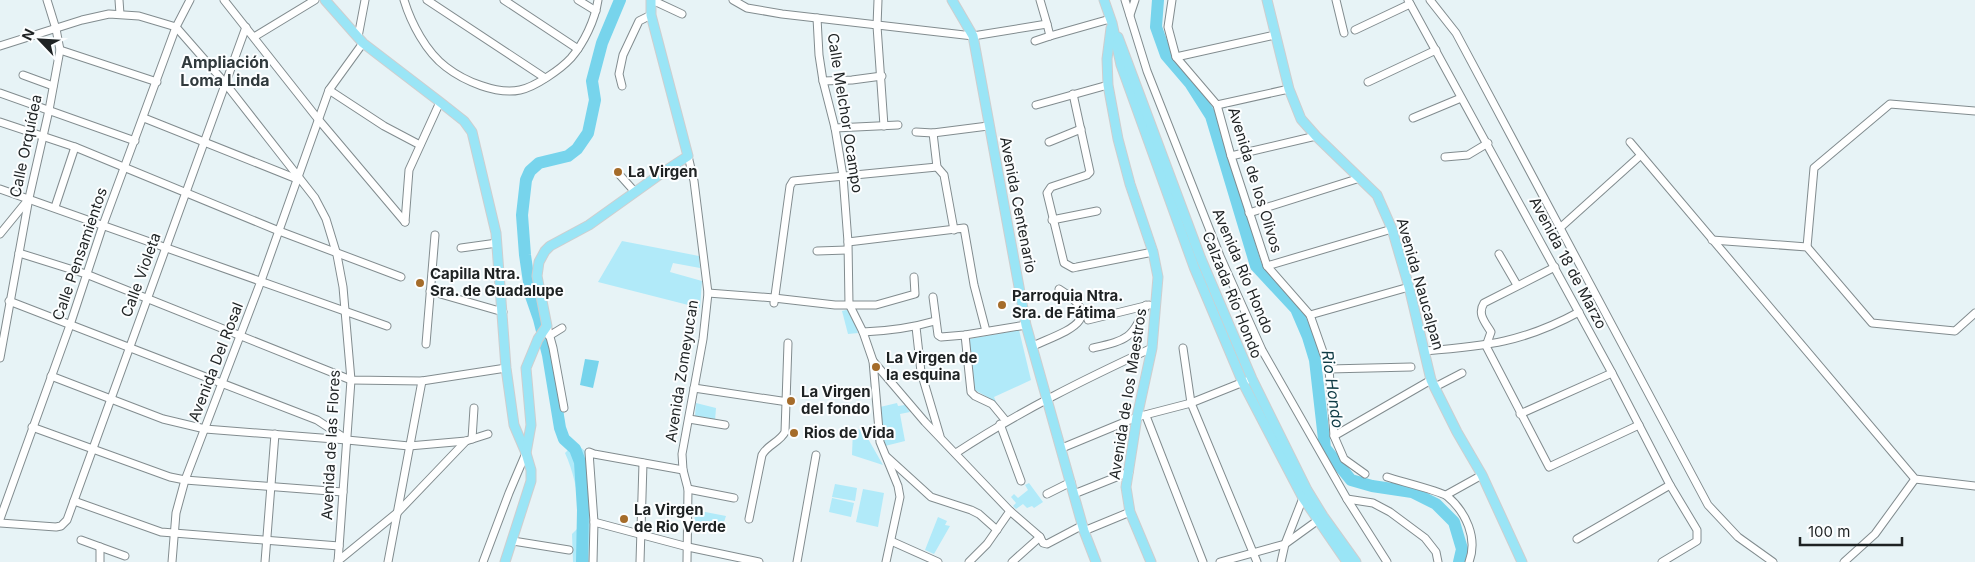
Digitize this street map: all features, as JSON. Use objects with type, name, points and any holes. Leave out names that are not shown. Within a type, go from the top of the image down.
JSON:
[{"type":"main road","points":[[325,0],[361,40],[464,121],[472,132],[493,215],[503,312],[506,368],[515,428],[531,470],[531,485],[505,562]]},
{"type":"main road","points":[[526,453],[531,425],[526,368],[545,333],[537,278],[538,266],[542,256],[550,246],[589,225],[688,156],[650,15],[652,0]]},
{"type":"main road","name":"Avenida Centenario","points":[[952,0],[973,36],[1026,325],[1049,400],[1084,528],[1096,562]]},
{"type":"main road","name":"Calzada Río Hondo","points":[[1104,0],[1121,65],[1194,267],[1243,383],[1303,498],[1356,562]]},
{"type":"main road","name":"Avenida Naucalpan","points":[[1267,0],[1289,89],[1301,118],[1316,136],[1377,195],[1392,229],[1409,287],[1433,384],[1482,475],[1522,562]]},
{"type":"main road","name":"Calzada Río Hondo","points":[[1111,21],[1123,47],[1201,259],[1252,379],[1308,490],[1320,518],[1347,562]]},
{"type":"main road","name":"Avenida de los Maestros","points":[[1111,21],[1107,59],[1108,85],[1118,140],[1153,252],[1158,277],[1152,348],[1142,416],[1126,488],[1130,512],[1151,562]]},
{"type":"street","name":"Calle Orquídea","points":[[0,358],[29,198],[49,110],[60,50],[47,0]]},
{"type":"street","points":[[120,0],[120,14]]},
{"type":"street","name":"Calle Pensamientos","points":[[0,521],[70,325],[103,225],[176,27],[190,0]]},
{"type":"street","points":[[226,0],[318,119],[405,222],[408,170],[440,102]]},
{"type":"street","points":[[254,37],[315,0]]},
{"type":"street","points":[[361,40],[365,0]]},
{"type":"street","points":[[404,0],[424,43],[445,66],[469,81],[493,89],[520,90],[562,68],[578,49],[596,11],[598,0]]},
{"type":"street","points":[[427,0],[545,78]]},
{"type":"street","points":[[504,0],[578,49]]},
{"type":"street","points":[[578,0],[596,11]]},
{"type":"street","points":[[652,0],[682,14]]},
{"type":"street","points":[[733,0],[747,8],[877,26],[973,36],[1048,24]]},
{"type":"street","points":[[747,8],[751,0]]},
{"type":"street","points":[[878,0],[877,26],[884,126]]},
{"type":"street","points":[[1040,0],[1050,36]]},
{"type":"street","name":"Avenida Río Hondo","points":[[1125,0],[1147,71],[1220,256],[1262,350],[1347,499],[1387,562]]},
{"type":"street","points":[[1130,16],[1135,0]]},
{"type":"street","name":"Avenida de los Olivos","points":[[1174,0],[1168,27],[1176,58],[1217,105],[1230,156],[1267,266],[1310,315],[1329,368],[1334,436],[1344,459],[1365,474]]},
{"type":"street","points":[[1336,0],[1344,33]]},
{"type":"street","points":[[1430,0],[1456,34],[1561,227],[1708,506],[1738,537],[1773,562]]},
{"type":"street","points":[[1355,30],[1409,2]]},
{"type":"street","name":"Avenida 18 de Marzo","points":[[1409,2],[1461,98],[1488,143],[1670,485],[1697,530],[1697,541],[1662,562]]},
{"type":"street","points":[[0,46],[100,15],[120,14],[148,18],[176,27]]},
{"type":"street","points":[[622,86],[619,74],[623,54],[639,21],[650,15]]},
{"type":"street","name":"Calle Melchor Ocampo","points":[[817,18],[818,55],[835,128],[843,176],[848,242],[849,304],[864,332],[873,361],[880,442],[900,497],[886,562]]},
{"type":"street","points":[[1035,41],[1111,21]]},
{"type":"street","name":"Avenida de las Flores","points":[[176,27],[225,84],[321,208],[337,254],[352,380],[338,562]]},
{"type":"street","name":"Calle Violeta","points":[[0,521],[56,527],[61,526],[67,520],[146,298],[246,27]]},
{"type":"street","points":[[1176,58],[1275,36]]},
{"type":"street","name":"Avenida Del Rosal","points":[[172,562],[176,513],[186,480],[261,281],[318,119],[330,90],[361,40]]},
{"type":"street","points":[[60,50],[157,82]]},
{"type":"street","points":[[1368,82],[1436,50]]},
{"type":"street","points":[[22,75],[53,86]]},
{"type":"street","points":[[823,81],[882,76]]},
{"type":"street","points":[[1036,105],[1108,85]]},
{"type":"street","points":[[1217,105],[1289,89]]},
{"type":"street","points":[[330,90],[384,126],[420,145]]},
{"type":"street","points":[[0,92],[135,141]]},
{"type":"street","points":[[1073,94],[1090,172],[1087,175],[1051,187],[1046,196],[1064,263],[1073,268],[1153,252]]},
{"type":"street","points":[[1413,118],[1461,98]]},
{"type":"street","points":[[1807,247],[1814,168],[1890,104],[1975,111]]},
{"type":"street","points":[[144,118],[297,177]]},
{"type":"street","points":[[0,122],[75,147],[279,231],[401,277]]},
{"type":"street","points":[[835,128],[898,125]]},
{"type":"street","points":[[916,132],[934,133],[988,126]]},
{"type":"street","points":[[1049,142],[1081,129]]},
{"type":"street","points":[[934,133],[938,167],[944,175],[954,230]]},
{"type":"street","points":[[1230,156],[1316,136]]},
{"type":"street","points":[[1630,142],[1914,479],[1975,486]]},
{"type":"street","points":[[1446,157],[1468,155],[1488,143]]},
{"type":"street","points":[[55,207],[75,147]]},
{"type":"street","points":[[1561,227],[1641,155]]},
{"type":"street","name":"Avenida Zomeyucan","points":[[687,562],[688,489],[683,470],[682,454],[703,339],[708,293],[694,181],[688,156]]},
{"type":"street","points":[[774,300],[791,183],[795,179],[938,167]]},
{"type":"street","points":[[618,173],[634,192]]},
{"type":"street","points":[[1249,212],[1360,178]]},
{"type":"street","points":[[0,189],[166,246],[387,326]]},
{"type":"street","points":[[0,234],[29,198]]},
{"type":"street","points":[[1052,220],[1097,211]]},
{"type":"street","points":[[848,242],[871,240],[892,235],[964,228],[974,284],[986,331]]},
{"type":"street","points":[[1267,266],[1392,229]]},
{"type":"street","points":[[426,344],[435,235]]},
{"type":"street","points":[[1712,240],[1807,247],[1872,322],[1955,331],[1975,312]]},
{"type":"street","points":[[461,248],[497,244]]},
{"type":"street","points":[[818,251],[847,250]]},
{"type":"street","points":[[19,253],[86,274],[241,334],[352,380],[422,382],[506,368]]},
{"type":"street","points":[[1499,254],[1517,285]]},
{"type":"street","points":[[1555,267],[1484,303],[1480,309],[1481,316],[1491,332],[1486,346],[1520,414],[1549,467],[1639,425]]},
{"type":"street","points":[[708,293],[835,305],[876,304],[915,294],[914,277]]},
{"type":"street","points":[[1310,315],[1409,287]]},
{"type":"street","points":[[1033,346],[1072,328],[1080,322],[1082,316],[1078,303],[1059,289]]},
{"type":"street","points":[[430,291],[503,312]]},
{"type":"street","points":[[933,297],[935,321],[938,335],[941,336],[965,335],[1026,325]]},
{"type":"street","points":[[9,301],[317,420],[347,440]]},
{"type":"street","points":[[1088,320],[1157,302]]},
{"type":"street","points":[[1093,348],[1123,341],[1138,327],[1146,305]]},
{"type":"street","points":[[1425,351],[1486,346],[1524,337],[1552,326],[1579,312]]},
{"type":"street","points":[[864,332],[916,327],[935,321]]},
{"type":"street","points":[[916,327],[921,372],[940,438]]},
{"type":"street","points":[[562,328],[545,333],[564,408]]},
{"type":"street","points":[[965,335],[971,392],[992,404],[1003,423],[1021,481]]},
{"type":"street","points":[[749,519],[762,455],[765,449],[782,438],[785,432],[788,402],[788,344]]},
{"type":"street","points":[[956,454],[1003,423],[1091,376],[1152,348]]},
{"type":"street","points":[[1183,348],[1191,403],[1257,562]]},
{"type":"street","points":[[873,361],[940,438],[1010,511],[1040,537],[1043,543],[1047,544],[1084,528],[1130,512]]},
{"type":"street","points":[[1329,368],[1411,367]]},
{"type":"street","points":[[1334,436],[1433,384],[1462,373]]},
{"type":"street","points":[[1520,414],[1612,373]]},
{"type":"street","points":[[874,378],[883,374]]},
{"type":"street","points":[[51,376],[170,421],[206,429],[409,446],[469,440],[488,434]]},
{"type":"street","points":[[1062,448],[1142,416],[1191,403],[1252,379]]},
{"type":"street","points":[[388,562],[422,382]]},
{"type":"street","points":[[694,388],[788,402]]},
{"type":"street","points":[[338,562],[398,512],[469,440],[474,408]]},
{"type":"street","points":[[1142,416],[1203,562]]},
{"type":"street","points":[[689,419],[725,426]]},
{"type":"street","points":[[32,427],[162,474],[186,480],[343,492]]},
{"type":"street","points":[[265,562],[275,434]]},
{"type":"street","points":[[593,562],[594,522],[589,452],[683,470]]},
{"type":"street","points":[[483,562],[526,453]]},
{"type":"street","points":[[797,562],[808,516],[816,455]]},
{"type":"street","points":[[886,456],[931,497],[971,510],[979,514],[997,530]]},
{"type":"street","points":[[640,562],[643,463]]},
{"type":"street","points":[[1074,494],[1129,472]]},
{"type":"street","points":[[1446,496],[1482,475]]},
{"type":"street","points":[[1388,477],[1446,496],[1461,513],[1470,528],[1472,555],[1469,562]]},
{"type":"street","points":[[1844,562],[1875,534],[1914,479]]},
{"type":"street","points":[[1047,494],[1071,482]]},
{"type":"street","points":[[1577,539],[1670,485]]},
{"type":"street","points":[[688,489],[734,498]]},
{"type":"street","points":[[1281,562],[1285,544],[1303,498]]},
{"type":"street","points":[[1347,499],[1373,503],[1390,512],[1425,538],[1436,552],[1438,562]]},
{"type":"street","points":[[74,501],[161,532],[339,546]]},
{"type":"street","points":[[969,562],[987,544],[1010,511]]},
{"type":"street","points":[[1220,562],[1285,544],[1320,518]]},
{"type":"street","points":[[594,522],[744,561],[759,562]]},
{"type":"street","points":[[1012,562],[1040,537]]},
{"type":"street","points":[[81,540],[125,556]]},
{"type":"street","points":[[513,541],[569,550]]},
{"type":"street","points":[[891,541],[938,562]]},
{"type":"street","points":[[100,547],[100,562]]},
{"type":"shaded area","points":[[622,241],[699,256],[700,268],[673,263],[670,272],[702,281],[700,308],[598,282]]},
{"type":"shaded area","points":[[850,309],[858,333],[848,334],[842,311]]},
{"type":"shaded area","points":[[1019,330],[1031,380],[994,397],[996,402],[975,390],[969,339]]},
{"type":"shaded area","points":[[548,336],[563,408],[566,436],[585,451],[587,458],[591,523],[590,562],[573,562],[572,534],[580,526],[579,508],[574,479],[565,453],[569,449],[562,441],[557,429],[542,342]]},
{"type":"shaded area","points":[[585,359],[599,361],[593,388],[580,385]]},
{"type":"shaded area","points":[[696,403],[716,408],[715,421],[695,416]]},
{"type":"shaded area","points":[[897,403],[898,406],[905,405],[910,412],[900,414],[905,441],[885,446],[880,407]]},
{"type":"shaded area","points":[[853,429],[863,430],[883,465],[852,455]]},
{"type":"shaded area","points":[[1029,483],[1043,502],[1034,508],[1032,506],[1027,508],[1023,504],[1016,509],[1013,506],[1016,503],[1011,497],[1014,494],[1018,498],[1028,490],[1025,485]]},
{"type":"shaded area","points":[[835,484],[857,488],[855,501],[832,497]]},
{"type":"shaded area","points":[[863,489],[884,493],[878,527],[856,522]]},
{"type":"shaded area","points":[[832,498],[854,503],[851,517],[829,512]]},
{"type":"shaded area","points":[[695,510],[726,516],[724,522],[727,523],[726,529],[712,526],[711,533],[694,530]]},
{"type":"shaded area","points":[[938,517],[947,521],[945,525],[950,526],[934,554],[925,550]]},
{"type":"waterway","points":[[582,562],[583,510],[580,462],[575,449],[564,439],[560,428],[548,355],[531,296],[522,215],[526,180],[530,171],[539,163],[568,156],[577,149],[588,133],[595,100],[592,81],[602,43],[620,0]]},
{"type":"waterway","name":"Rio Hondo","points":[[1158,0],[1156,27],[1166,55],[1190,83],[1211,116],[1256,266],[1296,309],[1308,337],[1315,360],[1325,448],[1351,480],[1372,486],[1412,492],[1436,504],[1454,522],[1462,549],[1459,562]]},
{"type":"place","name":"La Virgen","points":[[618,172]]},
{"type":"place","name":"Capilla Ntra. Sra. de Guadalupe","points":[[420,283]]},
{"type":"place","name":"Parroquia Ntra. Sra. de Fátima","points":[[1002,305]]},
{"type":"place","name":"La Virgen de la esquina","points":[[876,367]]},
{"type":"place","name":"La Virgen del fondo","points":[[791,401]]},
{"type":"place","name":"Rios de Vida","points":[[794,433]]},
{"type":"place","name":"La Virgen de Rio Verde","points":[[624,519]]},
{"type":"district","name":"Ampliación Loma Linda","points":[[225,71]]}]
